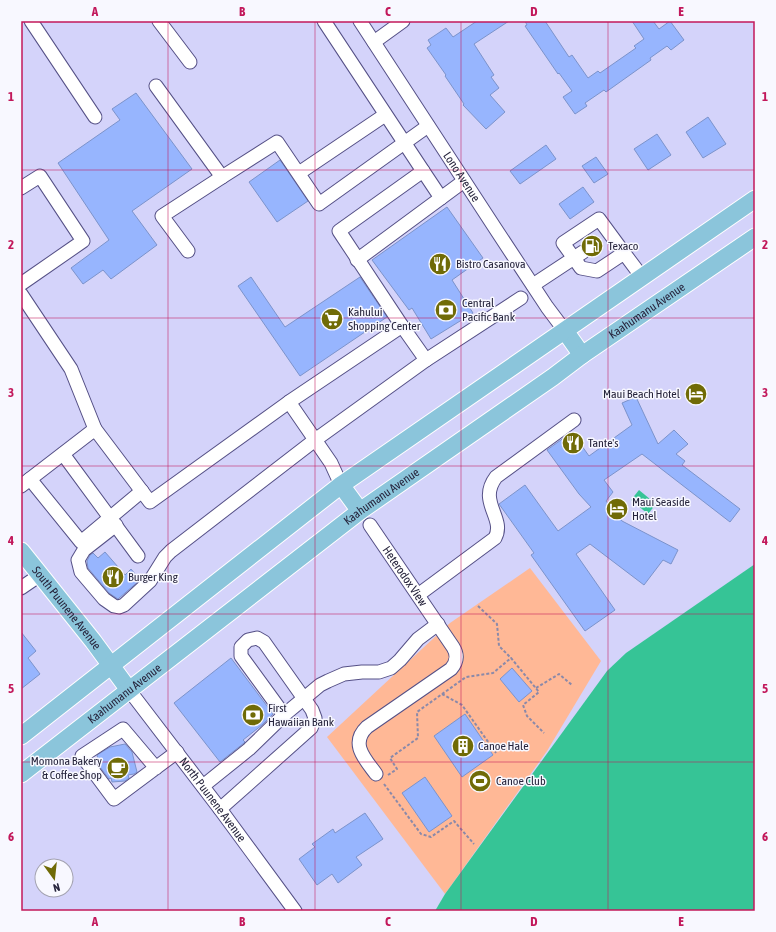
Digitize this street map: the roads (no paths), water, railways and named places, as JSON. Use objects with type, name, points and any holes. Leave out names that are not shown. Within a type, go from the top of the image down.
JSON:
[{"type":"main road","points":[[21,736],[342,485],[755,199]]},
{"type":"main road","name":"Kaahumanu Avenue","points":[[21,774],[360,511],[553,377],[582,355],[755,237]]},
{"type":"main road","points":[[565,331],[582,355]]},
{"type":"main road","points":[[342,485],[360,511]]},
{"type":"main road","name":"South Puunene Avenue","points":[[22,556],[40,575],[93,641],[129,690]]},
{"type":"street","points":[[31,21],[95,117]]},
{"type":"street","points":[[160,21],[190,62]]},
{"type":"street","points":[[324,21],[441,198]]},
{"type":"street","name":"Lono Avenue","points":[[360,21],[464,181],[565,331]]},
{"type":"street","points":[[374,42],[403,21]]},
{"type":"street","points":[[156,86],[222,177]]},
{"type":"street","points":[[299,173],[385,115]]},
{"type":"street","points":[[188,251],[162,216],[277,142],[319,204],[405,144],[428,126]]},
{"type":"street","points":[[423,171],[339,231],[357,260],[426,360]]},
{"type":"street","points":[[21,188],[40,176],[83,241],[21,284]]},
{"type":"street","points":[[357,260],[464,181]]},
{"type":"street","points":[[624,253],[597,271],[581,268],[578,255],[563,243],[599,219],[605,237],[624,253],[642,277]]},
{"type":"street","points":[[533,285],[578,255]]},
{"type":"street","points":[[21,294],[71,369],[95,430],[150,502],[289,402],[402,326]]},
{"type":"street","points":[[142,491],[84,550],[78,560],[80,572],[104,599],[114,606],[119,607],[124,605],[150,581],[171,551],[315,440],[426,360],[521,298]]},
{"type":"street","points":[[289,402],[331,464],[342,485]]},
{"type":"street","points":[[418,595],[495,538],[498,530],[488,497],[491,484],[496,477],[574,420]]},
{"type":"street","points":[[95,430],[26,482],[81,542],[113,522]]},
{"type":"street","points":[[63,454],[138,556]]},
{"type":"street","name":"Heterodox View","points":[[370,525],[439,626],[455,652],[456,657],[454,665],[451,669],[367,728],[361,735],[359,742],[360,752],[381,777]]},
{"type":"street","points":[[21,588],[40,575]]},
{"type":"street","points":[[203,786],[250,749],[284,715],[320,685],[336,677],[353,673],[379,672],[391,668],[418,639],[439,626]]},
{"type":"street","points":[[220,809],[311,728],[314,721],[314,714],[264,642],[254,638],[245,641],[240,652],[243,659],[284,715]]},
{"type":"street","name":"North Puunene Avenue","points":[[129,690],[203,786],[295,911]]},
{"type":"street","points":[[156,768],[123,729],[82,756],[114,799],[156,768],[177,752]]},
{"type":"tunnel","points":[[583,252],[600,240]]},
{"type":"place","name":"Texaco","points":[[592,246]]},
{"type":"place","name":"Bistro Casanova","points":[[440,264]]},
{"type":"place","name":"Central Pacific Bank","points":[[446,310]]},
{"type":"place","name":"Kahului Shopping Center","points":[[332,319]]},
{"type":"place","name":"Maui Beach Hotel","points":[[696,394]]},
{"type":"place","name":"Tante's","points":[[573,443]]},
{"type":"place","name":"Maui Seaside Hotel","points":[[617,509]]},
{"type":"place","name":"Burger King","points":[[113,577]]},
{"type":"place","name":"First Hawaiian Bank","points":[[253,715]]},
{"type":"place","name":"Canoe Hale","points":[[463,746]]},
{"type":"place","name":"Momona Bakery & Coffee Shop","points":[[118,768]]},
{"type":"place","name":"Canoe Club","points":[[480,781]]}]
